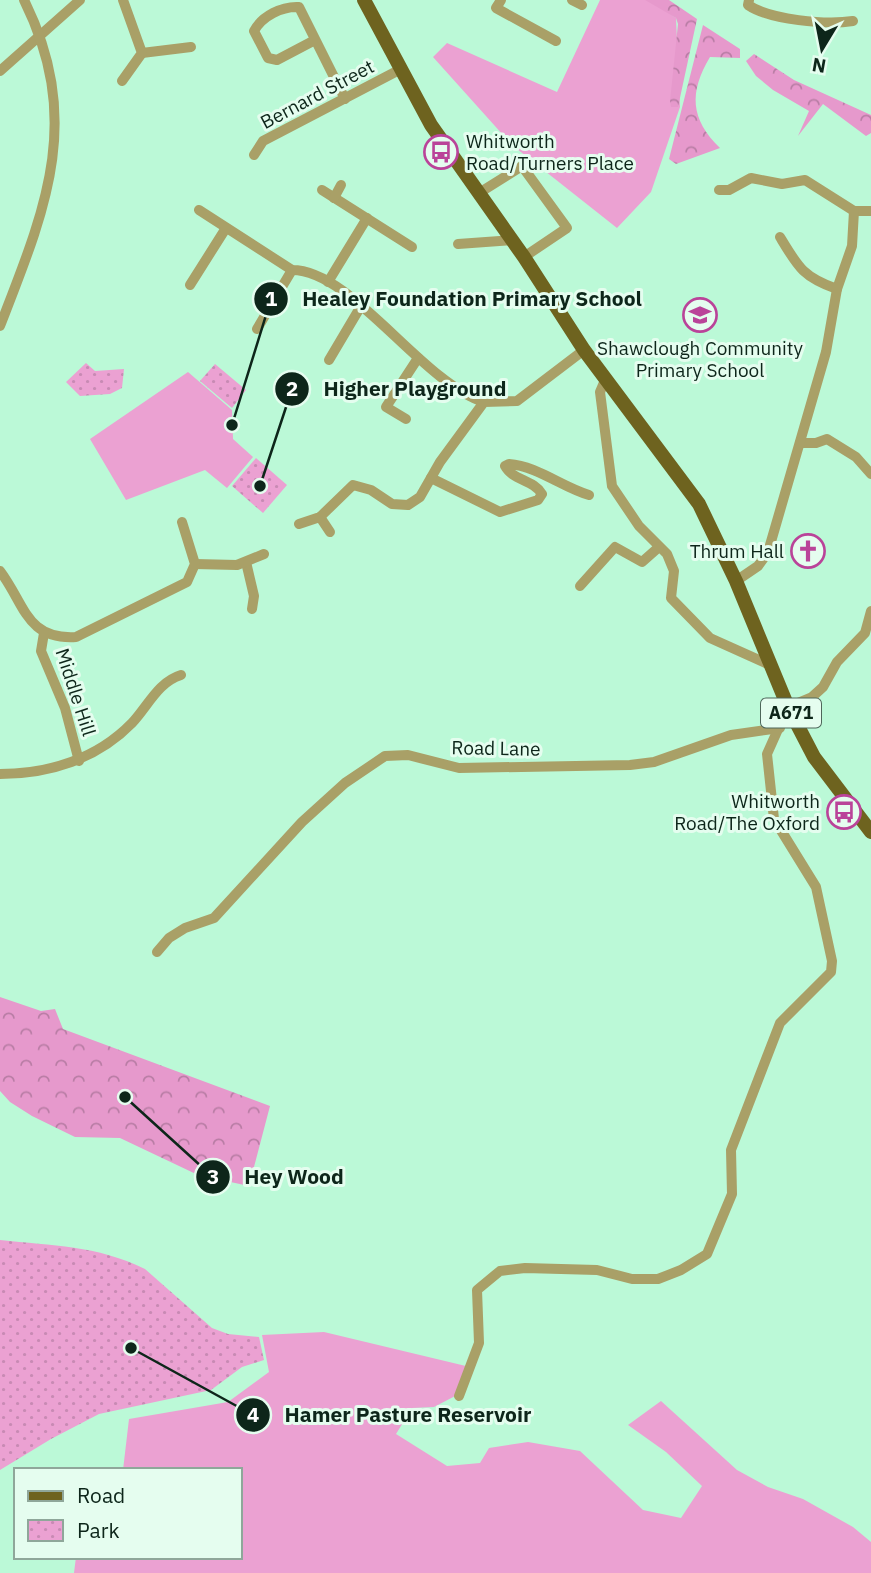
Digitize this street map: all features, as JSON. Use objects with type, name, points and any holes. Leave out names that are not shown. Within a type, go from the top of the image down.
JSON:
[{"type":"main road","name":"A671","points":[[365,0],[431,125],[513,240],[584,350],[699,504],[736,581],[788,707],[814,757],[871,832]]},
{"type":"street","points":[[0,327],[41,222],[55,136],[53,103],[42,36],[24,0]]},
{"type":"street","points":[[0,71],[80,0]]},
{"type":"street","points":[[123,0],[142,53]]},
{"type":"street","points":[[501,0],[496,8],[556,41]]},
{"type":"street","points":[[749,0],[748,5],[759,13],[836,23],[853,21]]},
{"type":"street","points":[[315,40],[277,60],[268,58],[254,31],[259,21],[288,6],[299,8],[345,99]]},
{"type":"street","points":[[122,81],[142,53],[191,47]]},
{"type":"street","name":"Bernard Street","points":[[254,155],[263,141],[401,69]]},
{"type":"street","points":[[479,193],[522,166],[566,228],[524,257]]},
{"type":"street","points":[[727,193],[751,178],[782,184],[806,180],[854,211],[871,211]]},
{"type":"street","points":[[334,198],[341,185]]},
{"type":"street","points":[[322,190],[412,247]]},
{"type":"street","points":[[199,210],[292,270],[305,270],[328,282],[362,306],[453,388],[484,402],[517,401],[584,350]]},
{"type":"street","points":[[736,581],[758,566],[768,552],[826,352],[837,289],[852,246],[854,211]]},
{"type":"street","points":[[328,282],[367,218]]},
{"type":"street","points":[[190,285],[226,228]]},
{"type":"street","points":[[780,237],[801,271],[815,281],[837,289]]},
{"type":"street","points":[[458,244],[513,240]]},
{"type":"street","points":[[257,329],[292,270]]},
{"type":"street","points":[[329,359],[362,306]]},
{"type":"street","points":[[406,419],[386,407],[418,358]]},
{"type":"street","points":[[606,378],[600,392],[612,486],[639,526],[667,554],[674,571],[671,598],[703,633],[770,665]]},
{"type":"street","points":[[299,524],[320,517],[353,485],[371,490],[392,504],[408,505],[420,497],[462,429],[484,402]]},
{"type":"street","points":[[800,443],[816,443],[827,439],[856,457],[871,474]]},
{"type":"street","points":[[431,478],[500,512],[538,499],[542,494],[537,486],[509,473],[505,466],[509,464],[548,477],[565,488],[589,495]]},
{"type":"street","points":[[320,517],[330,532]]},
{"type":"street","points":[[0,571],[31,623],[44,634],[59,638],[76,637],[187,582],[195,564],[183,523]]},
{"type":"street","points":[[580,586],[615,547],[642,562],[659,547]]},
{"type":"street","points":[[195,564],[237,565],[264,554]]},
{"type":"street","points":[[246,562],[254,596],[252,609]]},
{"type":"street","points":[[459,1396],[479,1343],[477,1290],[500,1271],[545,1267],[597,1270],[632,1279],[658,1279],[681,1270],[707,1254],[715,1240],[732,1194],[732,1150],[780,1023],[831,972],[832,961],[816,887],[774,819],[767,754],[788,707],[812,696],[823,687],[837,662],[865,633],[871,611]]},
{"type":"street","name":"Middle Hill","points":[[44,634],[41,651],[65,708],[79,761]]},
{"type":"street","points":[[0,774],[26,774],[79,761],[103,747],[132,723],[168,679],[181,675]]},
{"type":"street","name":"Road Lane","points":[[156,952],[169,938],[185,928],[214,918],[302,822],[353,777],[385,756],[408,755],[459,768],[630,765],[654,762],[731,735],[780,728]]},
{"type":"green space","points":[[600,0],[650,0],[676,18],[680,107],[651,192],[617,228],[512,145],[433,57],[447,43],[557,92]]},
{"type":"green space","points":[[645,0],[669,0],[697,19],[678,107],[671,107],[670,101],[678,24],[676,18]]},
{"type":"green space","points":[[703,25],[740,49],[740,58],[710,57],[698,82],[698,116],[720,148],[676,164],[669,159]]},
{"type":"green space","points":[[754,54],[794,80],[871,115],[871,133],[866,136],[823,104],[798,136],[809,111],[773,90],[756,76],[746,61]]},
{"type":"green space","points":[[86,363],[95,371],[124,369],[122,388],[110,394],[80,396],[66,382]]},
{"type":"green space","points":[[215,364],[246,390],[232,408],[200,381]]},
{"type":"green space","points":[[188,372],[232,410],[233,439],[253,457],[227,488],[205,470],[126,500],[90,439]]},
{"type":"green space","points":[[256,458],[287,485],[263,513],[232,486]]},
{"type":"green space","points":[[0,997],[41,1011],[55,1009],[63,1029],[270,1106],[249,1186],[198,1175],[120,1138],[75,1137],[10,1102],[0,1091]]},
{"type":"green space","points":[[0,1240],[92,1251],[145,1269],[212,1328],[228,1334],[259,1337],[264,1360],[242,1367],[211,1390],[99,1414],[0,1470]]},
{"type":"green space","points":[[324,1332],[470,1367],[459,1394],[434,1407],[412,1408],[396,1434],[447,1466],[480,1463],[489,1448],[528,1442],[580,1451],[643,1510],[681,1518],[702,1486],[666,1452],[628,1425],[661,1401],[737,1470],[768,1487],[803,1499],[853,1527],[871,1542],[871,1573],[74,1573],[76,1559],[242,1559],[242,1468],[123,1468],[129,1419],[228,1402],[269,1372],[262,1335]]},
{"type":"place","name":"Whitworth Road/Turners Place","points":[[441,152]]},
{"type":"place","name":"Shawclough Community Primary School","points":[[700,315]]},
{"type":"place","name":"Healey Foundation Primary School","points":[[232,425]]},
{"type":"place","name":"Higher Playground","points":[[260,486]]},
{"type":"place","name":"Thrum Hall","points":[[808,551]]},
{"type":"place","name":"Whitworth Road/The Oxford","points":[[844,812]]},
{"type":"place","name":"Hey Wood","points":[[125,1097]]},
{"type":"place","name":"Hamer Pasture Reservoir","points":[[131,1348]]}]
